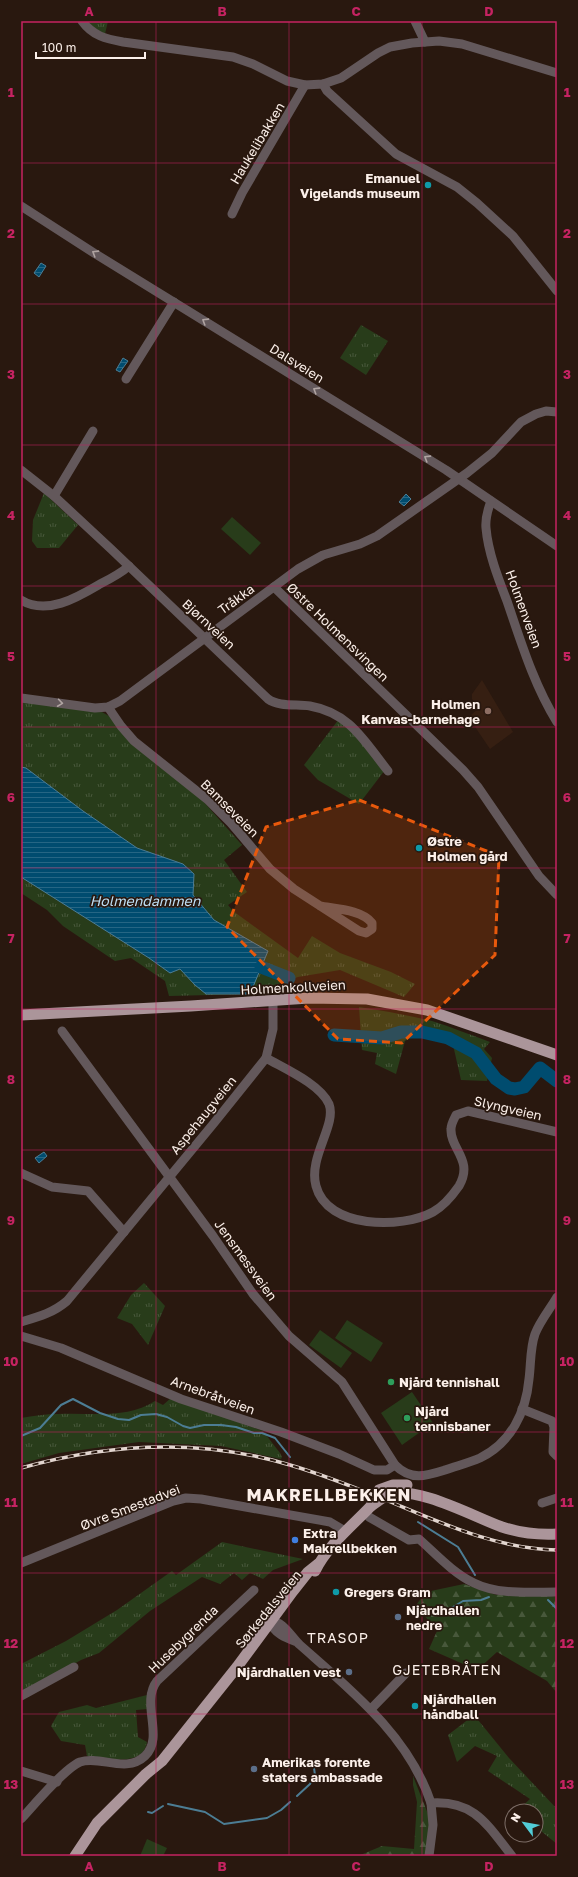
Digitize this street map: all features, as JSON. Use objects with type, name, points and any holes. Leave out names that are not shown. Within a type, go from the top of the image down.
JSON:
[{"type":"main road","name":"Holmenkollveien","points":[[21,1015],[340,997],[393,1002],[438,1013],[557,1055]]},
{"type":"main road","name":"Sørkedalsveien","points":[[76,1855],[147,1784],[160,1763],[274,1623],[308,1572],[318,1564],[346,1529],[352,1517],[393,1485],[410,1486],[429,1492],[449,1505],[510,1529],[534,1534],[557,1534]]},
{"type":"street","points":[[82,21],[91,31],[105,38],[123,42],[233,57],[253,64],[287,80],[305,85],[323,84],[348,75],[378,53],[390,47],[425,42],[455,42],[557,73]]},
{"type":"street","points":[[415,21],[425,42]]},
{"type":"street","points":[[323,84],[327,91],[396,154],[457,188],[477,203],[512,236],[557,292]]},
{"type":"street","name":"Haukelibakken","points":[[232,214],[305,85]]},
{"type":"street","name":"Dalsveien","points":[[21,206],[460,478],[557,546]]},
{"type":"street","points":[[126,379],[174,302]]},
{"type":"street","points":[[460,478],[492,452],[521,422],[536,414],[546,411],[557,412]]},
{"type":"street","points":[[54,496],[93,431]]},
{"type":"street","name":"Bjørnveien","points":[[21,470],[54,496],[271,701],[312,707],[337,715],[348,722],[388,771]]},
{"type":"street","name":"Tråkka","points":[[105,707],[120,701],[205,637],[316,558],[360,544],[377,536],[460,478]]},
{"type":"street","name":"Holmenveien","points":[[491,501],[486,519],[486,528],[496,569],[520,641],[545,700],[557,722]]},
{"type":"street","points":[[21,600],[39,605],[52,605],[70,600],[119,574],[129,566]]},
{"type":"street","name":"Østre Holmensvingen","points":[[274,587],[478,786],[539,876],[557,894]]},
{"type":"street","points":[[21,698],[105,707]]},
{"type":"street","name":"Bamseveien","points":[[105,707],[134,741],[208,800],[231,823],[270,869],[294,889],[320,906],[359,931],[366,933],[372,929],[372,923],[368,918],[362,915],[320,906]]},
{"type":"street","name":"Aspehaugveien","points":[[21,1322],[49,1313],[58,1308],[77,1290],[214,1124],[266,1058],[273,1029],[273,1001]]},
{"type":"street","name":"Jensmessveien","points":[[62,1031],[263,1306],[289,1336],[342,1382],[395,1464],[410,1475],[418,1477],[430,1476],[478,1458],[495,1448],[513,1428],[522,1409]]},
{"type":"street","name":"Slyngveien","points":[[266,1058],[316,1089],[328,1103],[331,1111],[330,1119],[315,1162],[316,1186],[319,1196],[325,1204],[334,1211],[360,1220],[383,1222],[405,1221],[433,1212],[448,1200],[458,1186],[463,1173],[462,1159],[450,1131],[456,1115],[468,1111],[557,1132]]},
{"type":"street","points":[[21,1173],[52,1188],[88,1191],[124,1232]]},
{"type":"street","points":[[557,1297],[535,1333],[528,1393],[522,1409],[552,1421],[554,1427],[553,1452],[557,1456]]},
{"type":"street","name":"Arnebråtveien","points":[[21,1336],[61,1348],[181,1399],[281,1432],[339,1454],[374,1470],[386,1470],[395,1464]]},
{"type":"street","name":"Øvre Smestadvei","points":[[21,1563],[173,1501],[186,1498],[201,1499],[330,1522],[346,1529]]},
{"type":"street","points":[[542,1503],[557,1498]]},
{"type":"street","points":[[369,1517],[409,1540],[419,1539],[463,1576],[491,1589],[557,1592]]},
{"type":"street","name":"Husebygrenda","points":[[149,1752],[152,1746],[153,1737],[150,1696],[152,1688],[157,1681],[254,1590]]},
{"type":"street","points":[[274,1623],[282,1636],[297,1642],[351,1689],[370,1709],[414,1766],[427,1789],[431,1803],[433,1825],[429,1856]]},
{"type":"street","points":[[21,1696],[74,1667]]},
{"type":"street","points":[[370,1709],[406,1673]]},
{"type":"street","points":[[23,1815],[79,1762],[90,1761],[119,1764],[132,1763],[144,1757],[149,1752],[160,1763]]},
{"type":"street","points":[[21,1771],[57,1782]]},
{"type":"street","points":[[431,1803],[446,1802],[456,1804],[477,1814],[489,1826],[512,1856]]},
{"type":"highlighted area","points":[[359,800],[499,856],[495,955],[402,1043],[338,1039],[227,927],[266,827]]},
{"type":"shaded area","name":"Holmen Kanvas-barnehage","points":[[482,680],[513,732],[490,749],[469,718],[479,708],[472,699],[472,694]]},
{"type":"green space","points":[[88,21],[108,21],[105,34],[91,26]]},
{"type":"green space","points":[[361,325],[388,341],[366,375],[340,358]]},
{"type":"green space","points":[[44,493],[78,525],[59,548],[37,548],[32,541],[33,520]]},
{"type":"green space","points":[[232,517],[261,543],[250,555],[221,529]]},
{"type":"green space","points":[[21,701],[100,711],[109,716],[202,800],[242,845],[224,860],[247,892],[228,905],[233,911],[298,958],[312,936],[340,953],[391,972],[415,984],[404,997],[340,970],[298,977],[250,994],[169,996],[165,981],[131,958],[115,961],[63,926],[47,910],[21,893],[21,877],[149,958],[170,973],[180,969],[195,985],[261,967],[268,951],[214,920],[193,895],[194,874],[183,864],[137,848],[83,811],[26,768],[21,767]]},
{"type":"green space","points":[[339,719],[351,727],[385,770],[359,804],[318,780],[304,765]]},
{"type":"green space","points":[[359,1007],[432,1021],[490,1042],[484,1049],[492,1058],[487,1081],[461,1080],[451,1036],[427,1029],[405,1041],[396,1074],[375,1064],[377,1053],[362,1050]]},
{"type":"green space","points":[[144,1283],[165,1306],[148,1345],[132,1324],[117,1318],[131,1295]]},
{"type":"green space","points":[[347,1320],[383,1343],[371,1362],[335,1338]]},
{"type":"green space","points":[[320,1330],[352,1353],[341,1368],[309,1345]]},
{"type":"green space","name":"Njård tennisbaner","points":[[412,1392],[433,1423],[402,1445],[381,1413]]},
{"type":"green space","points":[[171,1398],[263,1431],[280,1453],[282,1457],[281,1459],[221,1446],[139,1442],[59,1453],[21,1464],[21,1418],[53,1414],[120,1413],[144,1407],[155,1401],[163,1405]]},
{"type":"green space","points":[[222,1542],[303,1559],[273,1570],[263,1579],[250,1573],[242,1580],[234,1573],[220,1584],[202,1577],[150,1611],[99,1653],[81,1660],[21,1694],[21,1664],[66,1641],[117,1610],[172,1571],[176,1575]]},
{"type":"green space","points":[[464,1584],[496,1595],[540,1594],[557,1597],[557,1693],[547,1681],[497,1652],[477,1670],[429,1649],[437,1631],[416,1605],[426,1592]]},
{"type":"green space","points":[[147,1695],[148,1709],[136,1710],[138,1737],[147,1742],[144,1750],[131,1758],[122,1760],[87,1756],[85,1745],[61,1741],[51,1726],[59,1712],[87,1705],[96,1708]]},
{"type":"green space","points":[[474,1715],[509,1758],[557,1809],[557,1844],[544,1833],[544,1803],[526,1803],[530,1799],[488,1771],[497,1756],[475,1746],[457,1762],[448,1735]]},
{"type":"green space","points":[[413,1776],[430,1819],[425,1856],[358,1856],[382,1846],[414,1849],[417,1802],[413,1785]]},
{"type":"green space","points":[[147,1839],[167,1848],[163,1856],[140,1856]]},
{"type":"water","points":[[41,263],[46,266],[39,277],[34,273]]},
{"type":"water","points":[[123,358],[128,361],[120,372],[116,370]]},
{"type":"water","points":[[406,494],[411,499],[404,506],[399,502]]},
{"type":"water","name":"Holmendammen","points":[[21,767],[26,768],[83,811],[137,848],[183,864],[194,874],[193,895],[214,920],[268,951],[250,994],[206,994],[180,969],[170,973],[149,958],[21,877]]},
{"type":"water","points":[[44,1152],[47,1156],[39,1163],[35,1158]]},
{"type":"waterway","points":[[261,967],[289,978]]},
{"type":"waterway","points":[[334,1035],[382,1038],[401,1032],[422,1032],[448,1038],[476,1053],[496,1079],[509,1088],[515,1089],[524,1087],[540,1068],[557,1081]]},
{"type":"waterway","name":"MAKRELLBEKKEN","points":[[21,1436],[40,1428],[61,1405],[73,1399],[100,1413],[118,1419],[129,1420],[141,1415],[156,1414],[167,1417],[183,1426],[190,1428],[204,1425],[221,1425],[236,1427],[254,1433],[262,1433],[275,1438],[290,1457]]},
{"type":"waterway","name":"MAKRELLBEKKEN","points":[[418,1522],[458,1547],[475,1575]]},
{"type":"waterway","points":[[439,1613],[463,1601],[481,1600],[489,1597]]},
{"type":"waterway","name":"MAKRELLBEKKEN","points":[[548,1600],[557,1609]]},
{"type":"waterway","points":[[297,1796],[310,1784],[315,1775],[313,1761]]},
{"type":"waterway","points":[[168,1804],[205,1812],[224,1824],[267,1818],[281,1810],[290,1802]]},
{"type":"waterway","points":[[148,1812],[152,1813],[163,1806]]},
{"type":"railway","points":[[21,1468],[88,1453],[155,1447],[189,1447],[256,1456],[313,1472],[445,1524],[489,1539],[511,1545],[557,1550]]},
{"type":"place","name":"Emanuel Vigelands museum","points":[[428,185]]},
{"type":"place","name":"Holmen Kanvas-barnehage","points":[[488,711]]},
{"type":"place","name":"Østre Holmen gård","points":[[419,848]]},
{"type":"place","name":"Njård tennishall","points":[[391,1382]]},
{"type":"place","name":"Njård tennisbaner","points":[[407,1418]]},
{"type":"place","name":"Extra Makrellbekken","points":[[295,1540]]},
{"type":"place","name":"Gregers Gram","points":[[336,1592]]},
{"type":"place","name":"Njårdhallen nedre","points":[[398,1617]]},
{"type":"place","name":"Njårdhallen vest","points":[[349,1672]]},
{"type":"place","name":"Njårdhallen håndball","points":[[415,1706]]},
{"type":"place","name":"Amerikas forente staters ambassade","points":[[254,1769]]},
{"type":"district","name":"MAKRELLBEKKEN","points":[[329,1495]]},
{"type":"district","name":"TRASOP","points":[[338,1638]]},
{"type":"district","name":"GJETEBRÅTEN","points":[[447,1670]]}]
